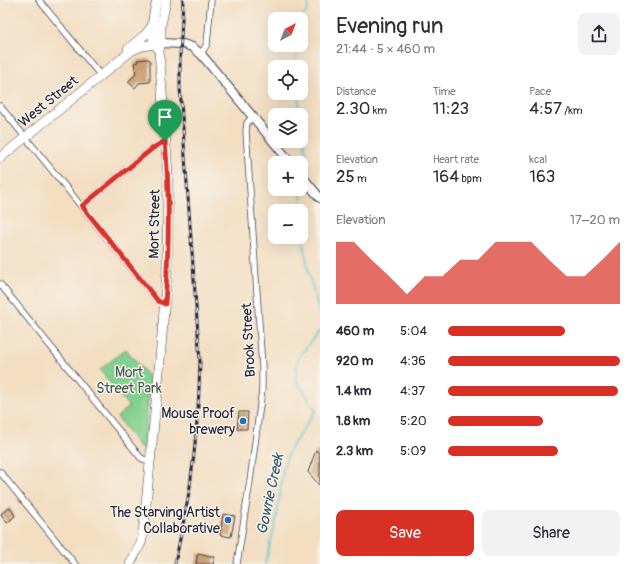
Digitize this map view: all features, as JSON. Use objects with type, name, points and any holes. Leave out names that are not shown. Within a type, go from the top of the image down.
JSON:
[{"type":"main road","name":"Mort Street","points":[[130,564],[137,553],[142,538],[160,372],[165,304],[167,272],[168,175],[158,46],[166,0]]},
{"type":"main road","name":"Mort Street","points":[[156,1],[152,33],[158,46]]},
{"type":"main road","points":[[121,58],[128,49],[146,34],[153,24]]},
{"type":"main road","name":"West Street","points":[[114,66],[121,58],[131,51],[158,46]]},
{"type":"main road","name":"West Street","points":[[0,158],[114,66],[138,53],[158,46]]},
{"type":"main road","points":[[158,46],[199,52],[286,156]]},
{"type":"main road","points":[[308,182],[317,192]]},
{"type":"street","points":[[39,0],[101,76]]},
{"type":"street","points":[[199,52],[207,44],[211,0]]},
{"type":"street","points":[[0,106],[158,301],[165,304]]},
{"type":"street","name":"Brook Street","points":[[237,564],[250,482],[262,390],[262,367],[246,131],[248,120],[253,116]]},
{"type":"street","points":[[82,206],[153,148],[165,141]]},
{"type":"street","points":[[0,284],[141,458],[150,462]]},
{"type":"street","points":[[0,472],[75,564]]},
{"type":"green space","name":"Mort Street Park","points":[[126,349],[150,379],[144,448],[141,449],[117,417],[129,407],[100,370]]},
{"type":"building","points":[[137,60],[150,60],[150,82],[139,83],[135,88],[128,82],[136,74],[134,63],[138,62]]},
{"type":"building","name":"Mouse Proof brewery","points":[[239,412],[248,412],[247,429],[237,429]]},
{"type":"building","points":[[316,450],[320,454],[320,486],[308,472]]},
{"type":"building","points":[[10,507],[15,516],[7,523],[1,514]]},
{"type":"building","points":[[223,514],[235,516],[231,537],[220,535]]},
{"type":"building","points":[[198,553],[215,557],[213,564],[196,564]]},
{"type":"waterway","name":"Gowrie Creek","points":[[307,12],[309,0]]},
{"type":"waterway","name":"Gowrie Creek","points":[[296,60],[297,52]]},
{"type":"waterway","name":"Gowrie Creek","points":[[299,100],[299,108]]},
{"type":"waterway","name":"Gowrie Creek","points":[[305,148],[307,156]]},
{"type":"waterway","name":"Gowrie Creek","points":[[308,162],[308,172]]},
{"type":"waterway","name":"Gowrie Creek","points":[[300,204],[302,196]]},
{"type":"waterway","name":"Gowrie Creek","points":[[304,244],[309,274],[320,316]]},
{"type":"waterway","name":"Gowrie Creek","points":[[265,564],[277,517],[283,469],[290,449],[316,410],[296,380],[298,358],[320,330]]},
{"type":"railway","points":[[175,564],[187,506],[192,470],[197,424],[200,361],[180,88],[183,0]]},
{"type":"place","name":"Mouse Proof brewery","points":[[243,421]]},
{"type":"place","name":"The Starving Artist Collaborative","points":[[228,520]]},
{"type":"route","points":[[165,141],[168,175],[167,272],[165,304],[158,301],[82,206],[158,144],[165,141]]}]
